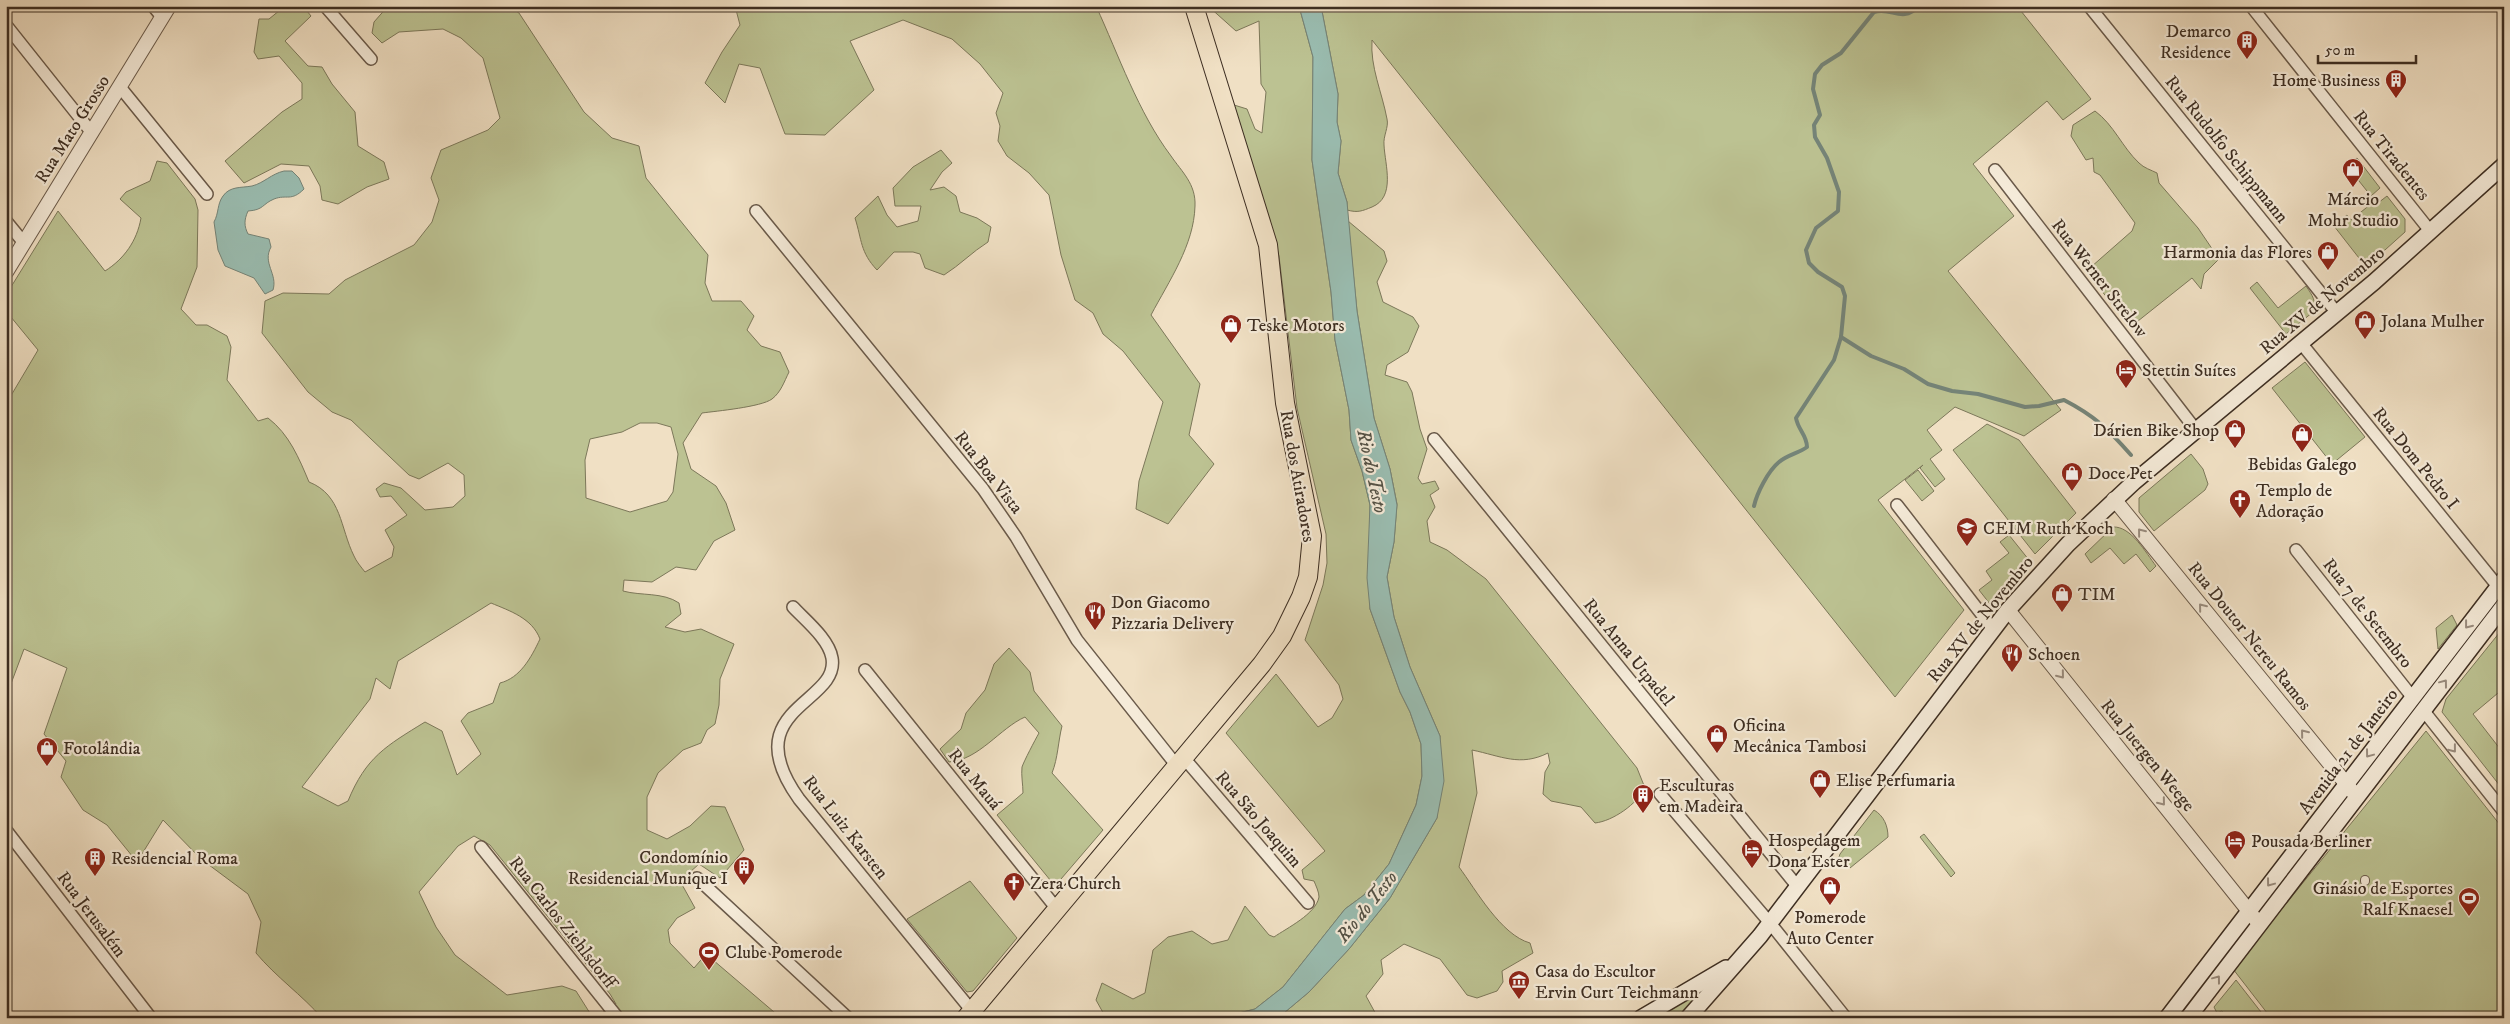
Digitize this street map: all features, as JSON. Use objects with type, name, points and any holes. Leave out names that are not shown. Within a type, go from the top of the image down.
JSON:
[{"type":"main road","name":"Rua dos Atiradores","points":[[969,1014],[1262,664],[1282,636],[1294,614],[1306,584],[1312,546],[1309,515],[1285,404],[1268,245],[1194,6]]},
{"type":"main road","name":"Rua XV de Novembro","points":[[1688,1018],[1770,923],[2008,610],[2068,544],[2114,499],[2337,313],[2431,232],[2504,165]]},
{"type":"main road","name":"Avenida 21 de Janeiro","points":[[2167,1018],[2346,784],[2502,587]]},
{"type":"main road","name":"Avenida 21 de Janeiro","points":[[2188,1018],[2504,605]]},
{"type":"main road","points":[[2413,698],[2423,710]]},
{"type":"main road","name":"Rua XV de Novembro","points":[[1645,1017],[1736,962]]},
{"type":"street","points":[[326,6],[371,59]]},
{"type":"street","name":"Rua Rudolfo Schippmann","points":[[2089,6],[2337,313]]},
{"type":"street","name":"Rua Tiradentes","points":[[2251,6],[2431,232]]},
{"type":"street","name":"Rua Mato Grosso","points":[[6,272],[120,87],[161,10]]},
{"type":"street","points":[[6,25],[92,133]]},
{"type":"street","points":[[120,87],[208,194]]},
{"type":"street","name":"Rua Werner Strelow","points":[[1995,170],[2196,430]]},
{"type":"street","name":"Rua Boa Vista","points":[[756,211],[983,489],[1016,537],[1077,640],[1180,762]]},
{"type":"street","points":[[6,221],[24,243]]},
{"type":"street","name":"Rua Dom Pedro I","points":[[2301,343],[2502,587]]},
{"type":"street","name":"Rua Anna Utpadel","points":[[1434,439],[1797,886]]},
{"type":"street","name":"Rua Doutor Nereu Ramos","points":[[2114,499],[2356,797]]},
{"type":"street","points":[[1897,506],[1994,629]]},
{"type":"street","name":"Rua 7 de Setembro","points":[[2296,550],[2413,698]]},
{"type":"street","name":"Rua Luiz Karsten","points":[[793,606],[827,647],[832,657],[832,668],[824,683],[793,712],[780,735],[778,747],[783,774],[799,799],[969,1014]]},
{"type":"street","name":"Rua Juergen Weege","points":[[2008,610],[2259,924]]},
{"type":"street","name":"Rua Mauá","points":[[865,670],[1056,909]]},
{"type":"street","points":[[2423,710],[2504,812]]},
{"type":"street","name":"Rua São Joaquim","points":[[1180,762],[1308,903]]},
{"type":"street","points":[[1660,794],[1770,923],[1846,1018]]},
{"type":"street","name":"Rua Jerusalém","points":[[6,830],[151,1018]]},
{"type":"street","name":"Rua Carlos Ziehlsdorff","points":[[482,847],[618,1018]]},
{"type":"street","points":[[697,878],[848,1018]]},
{"type":"green space","points":[[285,6],[303,6],[311,16],[285,41],[308,66],[322,67],[332,84],[355,112],[358,146],[384,162],[389,179],[367,187],[338,204],[322,200],[320,186],[309,166],[281,164],[244,183],[225,161],[282,112],[302,99],[302,83],[279,56],[258,59],[254,52],[259,19],[269,19]]},
{"type":"green space","points":[[388,6],[508,6],[519,13],[584,112],[612,138],[639,146],[646,178],[708,255],[705,283],[712,301],[741,301],[754,316],[747,330],[761,346],[780,352],[789,372],[778,393],[766,402],[702,413],[683,443],[691,469],[716,486],[726,503],[735,530],[714,541],[696,570],[676,567],[652,582],[624,580],[623,591],[666,597],[679,603],[681,614],[665,627],[685,632],[701,629],[734,644],[720,679],[719,705],[715,724],[707,730],[701,743],[683,750],[658,773],[647,797],[647,830],[667,839],[690,826],[711,806],[725,807],[744,850],[720,878],[699,864],[680,881],[695,908],[677,918],[668,930],[670,943],[694,968],[706,954],[781,1018],[594,1018],[616,1004],[610,994],[490,845],[474,836],[458,846],[419,892],[436,927],[455,955],[507,995],[562,986],[576,991],[593,1018],[322,1018],[256,953],[261,922],[248,894],[201,859],[163,820],[137,862],[107,825],[83,810],[61,777],[66,761],[44,734],[67,668],[24,649],[6,697],[6,404],[38,350],[6,311],[6,295],[58,211],[105,271],[118,261],[133,242],[141,218],[120,199],[126,192],[150,181],[157,161],[167,163],[195,199],[198,210],[197,267],[181,309],[196,325],[207,325],[227,336],[231,347],[227,380],[258,421],[268,418],[288,439],[309,482],[328,495],[334,504],[339,513],[349,545],[365,572],[392,557],[394,547],[385,530],[407,515],[391,496],[380,497],[376,489],[384,483],[401,488],[425,510],[453,507],[465,496],[464,475],[448,463],[419,479],[409,475],[351,420],[332,412],[308,392],[262,333],[265,301],[283,293],[329,294],[345,280],[414,245],[432,222],[439,200],[431,178],[441,150],[488,130],[500,118],[483,58],[461,38],[443,29],[399,32],[382,43],[372,33],[374,22]],"holes":[[[640,423],[657,423],[671,427],[678,454],[673,492],[667,501],[630,512],[586,498],[585,460],[590,439],[622,432]],[[491,603],[513,612],[526,620],[540,639],[529,660],[519,672],[500,683],[493,703],[468,713],[461,721],[481,754],[457,775],[442,731],[425,722],[388,746],[370,763],[362,773],[348,801],[338,806],[302,787],[370,699],[376,678],[390,689],[398,661]]]},
{"type":"green space","points":[[735,6],[1096,6],[1139,102],[1159,139],[1188,179],[1195,198],[1194,220],[1185,249],[1173,276],[1151,315],[1200,384],[1189,435],[1214,464],[1168,524],[1136,509],[1139,481],[1163,402],[1123,351],[1103,334],[1093,313],[1075,300],[1061,255],[1049,195],[1029,173],[1007,156],[998,141],[1000,126],[996,113],[1003,93],[980,64],[952,39],[903,20],[850,41],[874,90],[825,135],[785,134],[760,68],[739,64],[725,103],[705,83],[740,25]]},
{"type":"green space","points":[[1208,6],[1299,6],[1313,57],[1312,160],[1331,292],[1335,340],[1349,410],[1351,440],[1362,471],[1370,505],[1370,609],[1421,744],[1422,776],[1416,805],[1389,864],[1364,895],[1345,909],[1283,987],[1255,1009],[1219,1018],[1106,1018],[1096,1000],[1102,983],[1133,999],[1145,993],[1153,950],[1168,937],[1192,931],[1212,944],[1228,940],[1245,906],[1269,935],[1274,937],[1313,909],[1319,897],[1318,893],[1314,881],[1304,879],[1302,870],[1325,851],[1226,733],[1276,674],[1318,727],[1332,718],[1343,699],[1339,685],[1305,640],[1323,585],[1327,563],[1326,534],[1297,408],[1279,256],[1234,105],[1247,109],[1255,129],[1262,133],[1266,92],[1261,84],[1259,21],[1236,31]]},
{"type":"green space","points":[[1321,6],[2017,6],[2091,99],[2063,120],[2047,101],[1973,164],[2014,216],[1948,271],[2061,410],[2024,436],[1955,407],[1927,430],[1942,450],[1930,459],[1945,479],[1935,487],[1920,468],[1923,465],[1878,500],[1964,610],[1895,697],[1372,40],[1373,60],[1387,122],[1384,142],[1387,188],[1384,196],[1372,207],[1360,211],[1347,210],[1347,202],[1338,173],[1341,141],[1337,122],[1338,94]]},
{"type":"green space","points":[[2095,111],[2139,163],[2157,173],[2159,183],[2198,228],[2219,259],[2204,274],[2201,289],[2192,278],[2133,325],[2122,316],[2092,279],[2091,267],[2132,231],[2135,223],[2100,175],[2094,172],[2093,158],[2086,160],[2071,136],[2073,125]]},
{"type":"green space","points":[[941,150],[952,163],[942,172],[930,190],[944,187],[956,196],[960,212],[977,218],[991,227],[988,242],[944,275],[925,268],[920,254],[913,252],[894,252],[877,270],[871,264],[864,251],[855,218],[878,196],[887,215],[897,227],[918,221],[921,206],[895,206],[893,188],[913,167]]},
{"type":"green space","points":[[2357,158],[2380,188],[2371,196],[2347,166]]},
{"type":"green space","points":[[2387,196],[2405,219],[2405,232],[2366,267],[2334,226],[2347,215],[2351,220],[2376,200],[2378,203]]},
{"type":"green space","points":[[1348,221],[1384,251],[1387,261],[1377,282],[1383,302],[1413,317],[1419,326],[1408,352],[1387,365],[1385,375],[1407,382],[1412,392],[1420,429],[1427,449],[1418,478],[1422,484],[1435,481],[1439,489],[1430,495],[1435,507],[1427,521],[1430,542],[1447,550],[1486,579],[1637,768],[1645,788],[1624,811],[1602,822],[1595,823],[1581,807],[1551,801],[1543,794],[1545,772],[1550,763],[1548,753],[1538,757],[1519,760],[1472,750],[1477,793],[1459,867],[1499,922],[1519,938],[1530,943],[1533,953],[1502,971],[1503,982],[1497,991],[1477,998],[1467,995],[1440,959],[1404,944],[1381,960],[1383,974],[1366,996],[1378,1018],[1278,1018],[1309,992],[1349,949],[1390,898],[1437,818],[1440,736],[1410,667],[1394,617],[1387,577],[1394,542],[1397,504],[1390,469],[1374,418],[1357,311]]},
{"type":"green space","points":[[2257,282],[2278,308],[2306,286],[2314,301],[2313,312],[2286,334],[2250,288]]},
{"type":"green space","points":[[2305,362],[2365,437],[2332,464],[2272,388]]},
{"type":"green space","points":[[1987,424],[2019,440],[2076,513],[2035,554],[1953,450]]},
{"type":"green space","points":[[2191,454],[2203,469],[2208,484],[2205,490],[2154,531],[2139,512],[2139,498]]},
{"type":"green space","points":[[1918,470],[1934,491],[1922,501],[1905,480]]},
{"type":"green space","points":[[2113,527],[2126,531],[2137,541],[2156,566],[2150,572],[2136,554],[2124,564],[2110,548],[2091,563],[2085,554]]},
{"type":"green space","points":[[2009,535],[2029,560],[1990,604],[1979,590],[1992,580],[1986,571],[2009,553],[2000,542]]},
{"type":"green space","points":[[2452,615],[2457,625],[2438,649],[2436,628]]},
{"type":"green space","points":[[2504,627],[2504,688],[2473,714],[2504,754],[2504,791],[2442,712],[2446,699]]},
{"type":"green space","points":[[1009,648],[1030,672],[1034,691],[1062,726],[1056,762],[1052,773],[1103,830],[1055,886],[997,815],[1023,793],[1022,767],[1039,733],[1025,717],[1007,728],[980,750],[960,760],[949,762],[940,749],[961,729],[966,713],[985,690],[994,664]]},
{"type":"green space","points":[[2426,731],[2504,830],[2504,1018],[2271,1018],[2233,969]]},
{"type":"green space","points":[[1874,810],[1885,822],[1888,837],[1850,868],[1839,857],[1840,854]]},
{"type":"green space","points":[[1924,834],[1955,873],[1951,877],[1920,837]]},
{"type":"green space","points":[[970,881],[1017,938],[973,991],[967,992],[907,919]]},
{"type":"green space","points":[[2236,980],[2261,1012],[2254,1018],[2228,1018],[2222,1011],[2217,1013],[2214,1007]]},
{"type":"green space","points":[[1713,981],[1678,1018],[1659,1018],[1659,1017]]},
{"type":"water","name":"Rio do Testo","points":[[1299,6],[1321,6],[1338,94],[1337,122],[1341,141],[1338,173],[1347,202],[1357,311],[1374,418],[1390,469],[1397,505],[1394,542],[1387,577],[1394,617],[1410,667],[1440,736],[1444,781],[1437,818],[1390,898],[1349,949],[1309,992],[1278,1018],[1219,1018],[1255,1009],[1283,987],[1345,909],[1364,895],[1389,864],[1416,805],[1422,776],[1421,744],[1370,609],[1367,578],[1370,505],[1362,471],[1351,440],[1349,410],[1335,340],[1331,292],[1312,160],[1313,57]]},
{"type":"water","points":[[284,171],[292,171],[299,178],[304,189],[292,197],[274,199],[260,208],[248,211],[245,220],[248,234],[269,239],[271,247],[268,258],[274,284],[273,290],[265,294],[254,278],[225,266],[218,250],[214,222],[220,202],[229,190],[256,185]]},
{"type":"waterway","points":[[1919,6],[1907,14],[1886,11],[1874,12],[1841,53],[1822,65],[1815,74],[1813,89],[1820,115],[1814,125],[1815,137],[1827,158],[1839,192],[1838,211],[1816,228],[1806,250],[1809,263],[1818,272],[1842,287],[1845,296],[1841,337],[1871,356],[1904,369],[1928,384],[1952,391],[1978,394],[2025,407],[2064,400],[2100,424],[2131,455]]},
{"type":"waterway","points":[[1754,506],[1764,482],[1775,466],[1807,447],[1806,439],[1796,418],[1834,360],[1841,337]]},
{"type":"place","name":"Demarco Residence","points":[[2247,60]]},
{"type":"place","name":"Home Business","points":[[2396,99]]},
{"type":"place","name":"Márcio Mohr Studio","points":[[2353,188]]},
{"type":"place","name":"Harmonia das Flores","points":[[2328,271]]},
{"type":"place","name":"Jolana Mulher","points":[[2365,340]]},
{"type":"place","name":"Teske Motors","points":[[1231,344]]},
{"type":"place","name":"Stettin Suítes","points":[[2126,389]]},
{"type":"place","name":"Dárien Bike Shop","points":[[2235,449]]},
{"type":"place","name":"Bebidas Galego","points":[[2302,453]]},
{"type":"place","name":"Doce Pet","points":[[2072,492]]},
{"type":"place","name":"Templo de Adoração","points":[[2240,519]]},
{"type":"place","name":"CEIM Ruth Koch","points":[[1967,547]]},
{"type":"place","name":"TIM","points":[[2062,613]]},
{"type":"place","name":"Don Giacomo Pizzaria Delivery","points":[[1095,631]]},
{"type":"place","name":"Schoen","points":[[2012,673]]},
{"type":"place","name":"Oficina Mecânica Tambosi","points":[[1717,754]]},
{"type":"place","name":"Fotolândia","points":[[47,767]]},
{"type":"place","name":"Elise Perfumaria","points":[[1820,799]]},
{"type":"place","name":"Esculturas em Madeira","points":[[1643,814]]},
{"type":"place","name":"Pousada Berliner","points":[[2235,860]]},
{"type":"place","name":"Hospedagem Dona Ester","points":[[1752,869]]},
{"type":"place","name":"Residencial Roma","points":[[95,877]]},
{"type":"place","name":"Condomínio Residencial Munique I","points":[[744,886]]},
{"type":"place","name":"Zera Church","points":[[1014,902]]},
{"type":"place","name":"Pomerode Auto Center","points":[[1830,906]]},
{"type":"place","name":"Ginásio de Esportes Ralf Knaesel","points":[[2469,917]]},
{"type":"place","name":"Clube Pomerode","points":[[709,971]]},
{"type":"place","name":"Casa do Escultor Ervin Curt Teichmann","points":[[1519,1000]]}]
